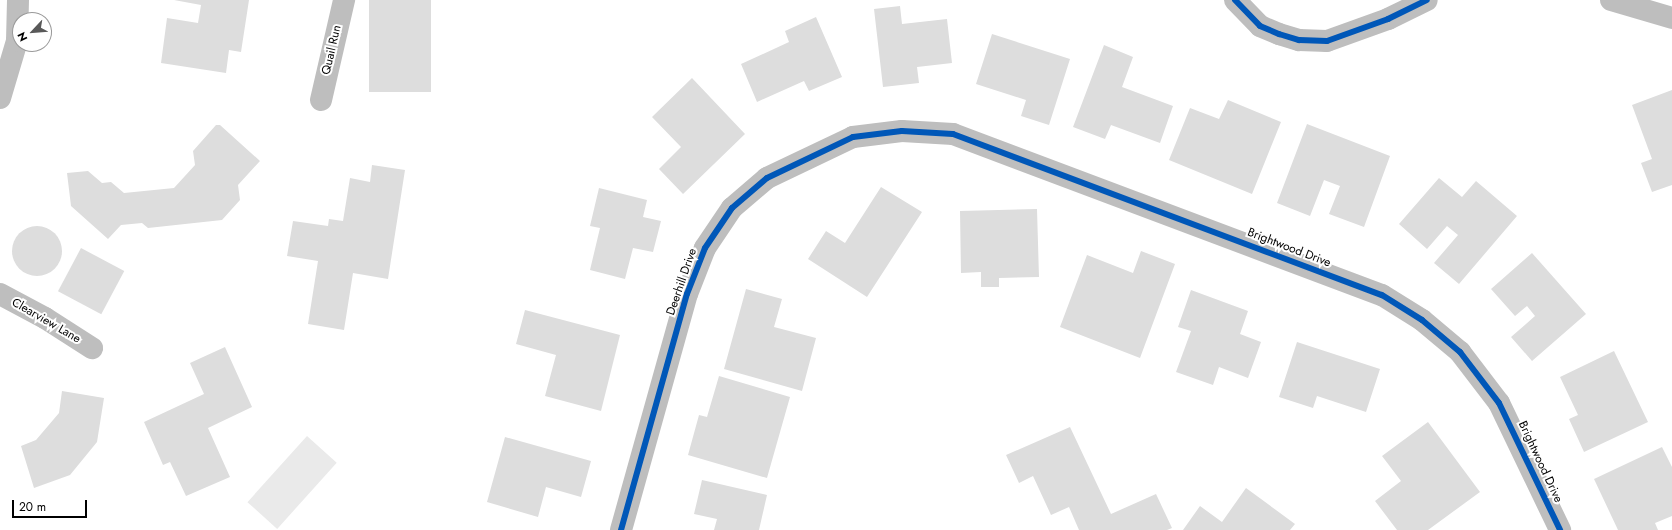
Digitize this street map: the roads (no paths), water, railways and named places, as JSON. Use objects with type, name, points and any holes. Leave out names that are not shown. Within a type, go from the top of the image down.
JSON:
[{"type":"street","points":[[0,98],[17,41],[18,0]]},
{"type":"street","name":"Quail Run","points":[[321,100],[344,0]]},
{"type":"street","points":[[1235,0],[1260,26],[1299,40],[1327,41],[1388,19],[1427,0]]},
{"type":"street","points":[[1611,0],[1672,18]]},
{"type":"street","name":"Deerhill Drive","points":[[621,530],[687,294],[705,248],[732,208],[767,178],[853,137],[902,131]]},
{"type":"street","name":"Brightwood Drive","points":[[902,131],[954,134],[1382,295],[1422,320],[1460,352],[1499,402],[1560,530]]},
{"type":"street","name":"Clearview Lane","points":[[0,294],[45,318],[92,348]]}]
